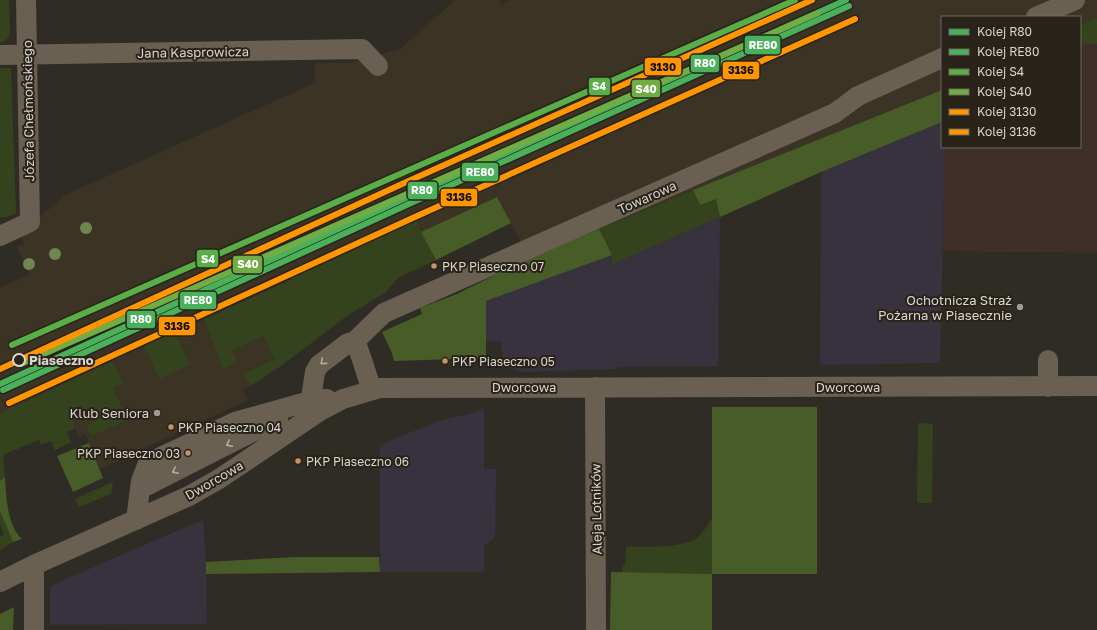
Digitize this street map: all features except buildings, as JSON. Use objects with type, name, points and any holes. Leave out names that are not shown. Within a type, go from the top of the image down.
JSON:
[{"type":"street","name":"Józefa Chełmońskiego","points":[[0,236],[30,222],[26,0]]},
{"type":"street","points":[[1038,16],[1075,0]]},
{"type":"street","name":"Jana Kasprowicza","points":[[0,55],[362,49],[378,66]]},
{"type":"street","name":"Towarowa","points":[[317,406],[312,392],[315,372],[319,365],[348,343],[355,341],[384,314],[835,113],[858,96],[941,58]]},
{"type":"street","points":[[355,341],[362,356],[364,368],[372,390]]},
{"type":"street","points":[[1048,360],[1048,387]]},
{"type":"street","name":"Dworcowa","points":[[0,582],[34,565],[189,496],[219,479],[291,432],[317,406],[372,390],[398,387],[1097,386]]},
{"type":"street","name":"Aleja Lotników","points":[[595,387],[596,630]]},
{"type":"street","points":[[136,520],[140,489],[144,471],[148,463],[235,422],[317,406]]},
{"type":"street","points":[[34,565],[34,630]]},
{"type":"shaded area","points":[[455,0],[500,0],[502,5],[510,0],[1097,0],[1097,18],[1081,26],[1081,16],[941,16],[941,90],[529,258],[497,197],[421,232],[416,214],[289,281],[204,319],[232,351],[263,336],[274,359],[244,374],[250,386],[243,390],[248,400],[100,469],[85,434],[79,437],[70,416],[90,408],[96,420],[91,436],[112,388],[113,361],[0,413],[0,287],[29,275],[17,247],[24,244],[19,232],[56,204],[63,196],[308,86],[315,80],[315,63],[349,63],[400,49]]},
{"type":"shaded area","points":[[1081,44],[1097,44],[1097,253],[943,251],[945,148],[1081,148]]},
{"type":"shaded area","points":[[941,122],[941,148],[945,148],[940,363],[820,365],[821,172]]},
{"type":"shaded area","points":[[720,217],[718,366],[615,367],[615,369],[520,372],[505,366],[502,357],[501,341],[485,342],[486,301],[612,255],[611,265]]},
{"type":"shaded area","points":[[484,408],[484,469],[496,469],[495,537],[484,546],[484,572],[380,572],[380,446],[391,440],[442,420],[470,414]]},
{"type":"shaded area","points":[[203,520],[206,562],[207,624],[50,625],[50,586]]},
{"type":"green space","points":[[0,0],[9,0],[10,33],[8,38],[3,42],[0,42]]},
{"type":"green space","points":[[1097,18],[1097,44],[1081,45],[1081,26]]},
{"type":"green space","points":[[0,68],[11,68],[16,213],[7,217],[0,217]]},
{"type":"green space","points":[[941,90],[941,122],[821,172],[720,217],[716,199],[700,205],[693,190]]},
{"type":"green space","points":[[693,190],[700,205],[716,199],[720,217],[611,265],[612,255],[599,229]]},
{"type":"green space","points":[[497,197],[511,223],[436,260],[421,232]]},
{"type":"green space","points":[[416,214],[421,232],[436,260],[398,278],[386,292],[347,316],[278,368],[250,386],[244,374],[274,359],[263,336],[232,351],[238,362],[223,369],[204,319],[289,281],[295,270]]},
{"type":"green space","points":[[599,229],[612,255],[486,301],[486,358],[394,361],[392,353],[382,332],[422,314],[420,308],[457,294],[529,258]]},
{"type":"green space","points":[[175,332],[190,365],[159,379],[144,346]]},
{"type":"green space","points":[[113,361],[123,383],[113,388],[128,420],[91,436],[86,425],[96,420],[90,408],[71,416],[75,428],[67,432],[71,442],[55,450],[51,441],[41,445],[39,440],[3,455],[5,477],[0,481],[0,413]]},
{"type":"green space","points":[[712,407],[817,407],[817,574],[712,574]]},
{"type":"green space","points":[[918,423],[933,424],[932,503],[917,503]]},
{"type":"green space","points":[[89,443],[103,478],[73,492],[57,456]]},
{"type":"green space","points":[[5,477],[10,518],[17,533],[22,539],[13,542],[0,511],[0,481]]},
{"type":"green space","points":[[113,482],[111,494],[79,507],[75,499]]},
{"type":"green space","points":[[0,511],[13,542],[0,550],[0,537],[4,534],[0,525]]},
{"type":"green space","points":[[712,518],[712,574],[622,573],[623,565],[625,565],[626,547],[653,547],[690,542],[701,534]]},
{"type":"green space","points":[[296,557],[379,557],[380,572],[206,574],[206,562]]},
{"type":"green space","points":[[611,572],[712,574],[712,630],[610,630]]},
{"type":"green space","points":[[14,607],[13,630],[0,630],[0,614]]},
{"type":"rail line","name":"S4","points":[[12,345],[795,0]]},
{"type":"rail line","name":"3130","points":[[0,369],[402,184],[812,0]]},
{"type":"rail line","name":"R80","points":[[0,384],[408,197],[846,0]]},
{"type":"rail line","name":"RE80","points":[[3,390],[411,203],[849,6]]},
{"type":"rail line","name":"S40","points":[[21,364],[818,13]]},
{"type":"rail line","name":"3136","points":[[9,403],[417,216],[855,19]]},
{"type":"place","name":"PKP Piaseczno 07","points":[[434,266]]},
{"type":"place","name":"Ochotnicza Straż Pożarna w Piasecznie","points":[[1020,307]]},
{"type":"place","name":"Piaseczno","points":[[19,360]]},
{"type":"place","name":"PKP Piaseczno 05","points":[[445,361]]},
{"type":"place","name":"Klub Seniora","points":[[157,413]]},
{"type":"place","name":"PKP Piaseczno 04","points":[[171,427]]},
{"type":"place","name":"PKP Piaseczno 03","points":[[188,453]]},
{"type":"place","name":"PKP Piaseczno 06","points":[[298,461]]}]
